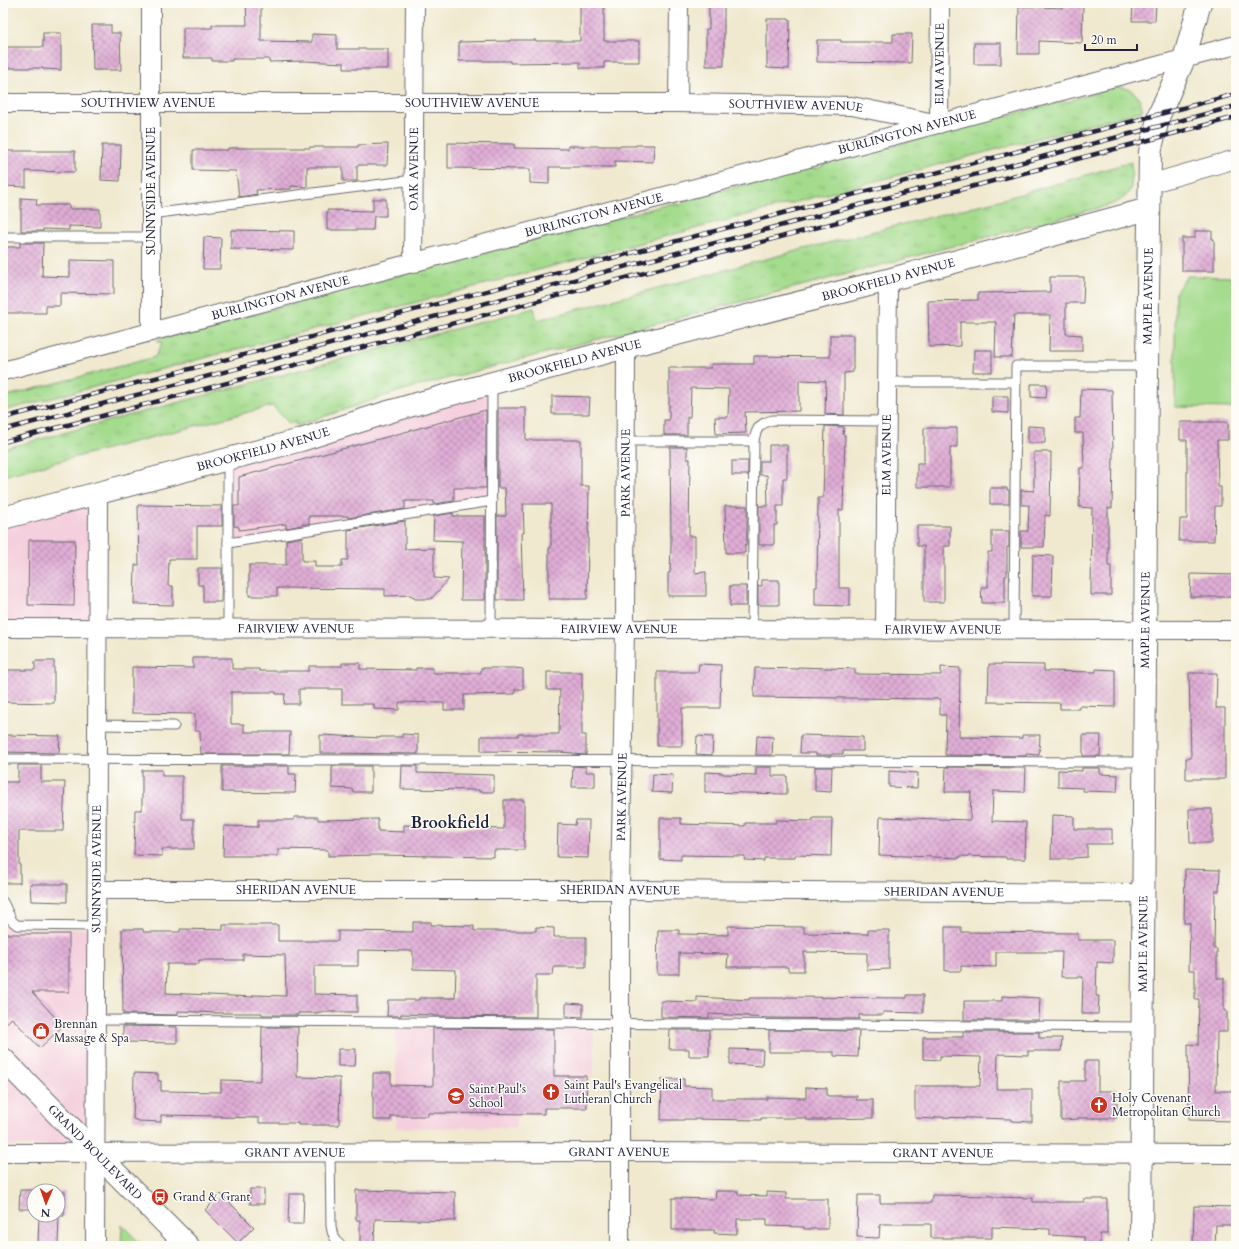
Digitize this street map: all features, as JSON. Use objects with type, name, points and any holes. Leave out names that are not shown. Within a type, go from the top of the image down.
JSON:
[{"type":"street","name":"SUNNYSIDE AVENUE","points":[[151,3],[151,332]]},
{"type":"street","name":"OAK AVENUE","points":[[413,264],[415,3]]},
{"type":"street","points":[[678,104],[679,3]]},
{"type":"street","name":"ELM AVENUE","points":[[939,124],[940,3]]},
{"type":"street","name":"MAPLE AVENUE","points":[[1141,1246],[1143,1154],[1148,184],[1150,152],[1159,115],[1184,59],[1200,3]]},
{"type":"street","name":"BURLINGTON AVENUE","points":[[3,371],[413,264],[1236,45]]},
{"type":"street","name":"SOUTHVIEW AVENUE","points":[[3,103],[678,104],[852,106],[939,124]]},
{"type":"street","points":[[1148,184],[1236,159]]},
{"type":"street","name":"BROOKFIELD AVENUE","points":[[3,518],[301,440],[388,412],[492,383],[888,280],[1148,209]]},
{"type":"street","name":"ELM AVENUE","points":[[885,630],[888,280]]},
{"type":"street","name":"PARK AVENUE","points":[[620,1246],[620,890],[625,630],[626,347]]},
{"type":"street","name":"SUNNYSIDE AVENUE","points":[[95,1246],[98,493]]},
{"type":"street","name":"FAIRVIEW AVENUE","points":[[3,628],[1236,630]]},
{"type":"street","name":"SHERIDAN AVENUE","points":[[97,890],[620,890],[1144,893]]},
{"type":"street","name":"GRAND BOULEVARD","points":[[3,1059],[188,1246]]},
{"type":"street","name":"GRANT AVENUE","points":[[3,1153],[620,1152],[1236,1154]]},
{"type":"lane","points":[[151,214],[413,180]]},
{"type":"lane","points":[[3,237],[151,237]]},
{"type":"lane","points":[[1014,630],[1016,366],[1147,366]]},
{"type":"lane","points":[[887,382],[1016,382]]},
{"type":"lane","points":[[491,629],[492,383]]},
{"type":"lane","points":[[752,630],[754,441],[758,426],[764,422],[772,420],[887,421]]},
{"type":"lane","points":[[626,441],[754,441]]},
{"type":"lane","points":[[228,460],[228,628]]},
{"type":"lane","points":[[228,544],[492,501]]},
{"type":"lane","points":[[98,724],[174,726]]},
{"type":"lane","points":[[3,759],[1144,762]]},
{"type":"lane","points":[[3,902],[12,921],[17,925],[97,926]]},
{"type":"lane","points":[[96,1020],[1143,1026]]},
{"type":"lane","points":[[330,1152],[332,1235],[342,1246]]},
{"type":"shaded area","points":[[496,387],[496,502],[230,545],[230,456]]},
{"type":"shaded area","points":[[94,493],[91,630],[3,631],[3,517]]},
{"type":"shaded area","points":[[3,908],[12,928],[94,929],[92,1143],[3,1147]]},
{"type":"shaded area","name":"Saint Paul's School","points":[[396,1027],[594,1028],[594,1076],[516,1077],[516,1127],[396,1128]]},
{"type":"green space","points":[[1118,87],[1132,91],[1138,97],[1142,106],[1142,111],[3,411],[3,397],[155,357],[162,343],[157,341],[159,339],[673,203],[681,205],[686,200],[809,168],[818,169],[823,164],[1063,101],[1069,102],[1076,98]]},
{"type":"green space","points":[[1131,162],[1132,177],[1128,194],[1118,202],[1110,205],[400,391],[296,426],[296,422],[290,424],[272,406],[3,476],[3,449],[534,308],[537,320],[804,249],[1007,198]]},
{"type":"green space","points":[[1187,276],[1236,277],[1236,408],[1175,407],[1175,293]]},
{"type":"green space","points":[[122,1225],[143,1246],[121,1246]]},
{"type":"building","points":[[246,3],[261,3],[261,41],[312,42],[312,34],[337,35],[337,49],[388,49],[388,69],[344,69],[344,63],[304,61],[269,62],[269,59],[232,59],[232,61],[212,61],[212,58],[183,58],[183,28],[212,28],[212,25],[247,25]]},
{"type":"building","points":[[580,3],[604,3],[604,41],[639,41],[639,62],[604,62],[604,68],[580,68],[580,62],[510,63],[510,61],[459,61],[459,42],[510,40],[580,41]]},
{"type":"building","points":[[709,3],[724,3],[724,66],[706,66],[706,29],[709,29]]},
{"type":"building","points":[[1062,3],[1083,3],[1082,43],[1039,41],[1039,54],[1018,54],[1019,6],[1062,8]]},
{"type":"building","points":[[1133,3],[1156,3],[1155,21],[1132,21]]},
{"type":"building","points":[[767,19],[790,19],[789,69],[767,68]]},
{"type":"building","points":[[92,25],[111,25],[111,33],[120,33],[121,70],[93,70]]},
{"type":"building","points":[[43,33],[61,33],[61,70],[43,68],[5,68],[4,47],[43,47]]},
{"type":"building","points":[[893,34],[912,34],[911,63],[817,62],[817,40],[841,40],[841,42],[893,42]]},
{"type":"building","points":[[974,43],[1001,43],[1001,64],[974,64]]},
{"type":"building","points":[[448,143],[514,144],[514,148],[568,149],[568,146],[654,145],[653,162],[615,161],[615,167],[549,167],[549,184],[530,183],[530,169],[448,168]]},
{"type":"building","points":[[388,144],[387,165],[357,165],[357,181],[343,181],[343,167],[307,167],[307,187],[291,186],[291,189],[256,190],[257,194],[239,197],[236,171],[193,170],[193,150],[228,150],[228,148],[358,147],[358,145]]},
{"type":"building","points":[[102,145],[121,145],[120,181],[101,180]]},
{"type":"building","points":[[3,151],[75,151],[75,172],[26,171],[26,187],[3,186]]},
{"type":"building","points":[[21,198],[37,199],[36,205],[69,205],[69,209],[100,209],[100,227],[69,226],[69,230],[43,229],[43,231],[21,231]]},
{"type":"building","points":[[373,199],[386,199],[386,216],[374,216],[373,230],[327,230],[327,210],[373,211]]},
{"type":"building","points":[[231,230],[294,231],[294,250],[231,249]]},
{"type":"building","points":[[1195,231],[1212,231],[1212,239],[1214,239],[1214,271],[1182,271],[1182,238],[1195,238]]},
{"type":"building","points":[[204,237],[221,238],[220,269],[203,269]]},
{"type":"building","points":[[20,243],[43,243],[42,276],[70,277],[70,260],[114,261],[114,294],[60,293],[60,306],[46,306],[46,313],[3,313],[3,247],[20,247]]},
{"type":"building","points":[[1050,277],[1084,277],[1083,303],[1066,303],[1066,334],[1082,335],[1082,351],[1049,351],[1050,315],[1014,315],[1012,357],[995,357],[996,322],[960,322],[960,346],[929,347],[928,301],[978,300],[978,293],[1050,292]]},
{"type":"building","points":[[830,335],[853,335],[853,372],[844,373],[844,415],[825,414],[826,381],[799,380],[799,411],[745,412],[746,433],[716,434],[715,417],[728,417],[729,389],[691,388],[690,417],[687,417],[687,435],[664,435],[664,420],[669,420],[669,368],[711,368],[711,364],[754,364],[754,356],[830,357]]},
{"type":"building","points":[[974,350],[992,350],[992,372],[973,372]]},
{"type":"building","points":[[1031,384],[1047,384],[1046,398],[1031,397]]},
{"type":"building","points":[[1081,389],[1112,390],[1112,508],[1108,508],[1108,566],[1111,566],[1111,595],[1091,595],[1092,508],[1079,507],[1080,468],[1084,468],[1083,433],[1075,433],[1075,418],[1080,418]]},
{"type":"building","points":[[552,396],[590,397],[589,414],[552,414]]},
{"type":"building","points":[[992,396],[1008,396],[1008,413],[992,412]]},
{"type":"building","points":[[498,408],[526,408],[526,440],[581,440],[581,486],[589,486],[587,599],[549,599],[551,504],[523,504],[524,533],[521,533],[523,600],[497,600],[497,516],[506,516],[505,488],[498,488]]},
{"type":"building","points":[[486,410],[486,488],[454,488],[454,501],[434,504],[434,501],[405,501],[405,509],[348,518],[348,516],[309,516],[309,524],[286,528],[286,524],[239,530],[239,527],[234,526],[234,506],[239,506],[239,477]]},
{"type":"building","points":[[1180,422],[1228,422],[1228,440],[1217,440],[1218,487],[1221,487],[1221,506],[1215,506],[1214,541],[1179,541],[1180,519],[1187,519],[1187,440],[1180,440]]},
{"type":"building","points":[[825,426],[844,427],[843,510],[839,510],[839,588],[850,588],[850,606],[815,605],[815,587],[817,587],[818,498],[823,498]]},
{"type":"building","points":[[1028,426],[1045,427],[1045,443],[1028,443]]},
{"type":"building","points":[[924,428],[957,428],[957,447],[950,447],[950,487],[917,487],[917,463],[924,463]]},
{"type":"building","points":[[769,445],[787,445],[787,478],[783,478],[783,506],[777,506],[777,525],[774,525],[774,545],[759,545],[759,506],[768,506],[767,475],[760,475],[760,461],[769,461]]},
{"type":"building","points":[[670,447],[687,447],[687,459],[690,459],[689,536],[695,536],[695,573],[706,572],[706,596],[668,596],[668,573],[670,573],[671,544]]},
{"type":"building","points":[[1034,452],[1051,452],[1050,516],[1045,515],[1044,547],[1021,547],[1021,531],[1028,531],[1029,505],[1021,505],[1021,490],[1034,491]]},
{"type":"building","points":[[732,461],[748,461],[748,475],[732,475]]},
{"type":"building","points":[[990,488],[1007,488],[1007,490],[1009,490],[1009,504],[990,504]]},
{"type":"building","points":[[138,505],[222,506],[222,526],[197,526],[197,559],[169,559],[168,586],[173,586],[173,605],[134,604],[135,565],[139,565]]},
{"type":"building","points":[[725,506],[747,506],[747,544],[745,544],[745,553],[726,553]]},
{"type":"building","points":[[453,513],[453,516],[485,516],[485,600],[461,600],[462,541],[433,540],[434,516]]},
{"type":"building","points":[[405,521],[405,549],[434,548],[434,578],[449,579],[431,599],[415,599],[411,595],[385,596],[385,589],[277,588],[277,596],[249,596],[249,565],[286,565],[286,540],[302,537],[302,561],[315,561],[315,567],[342,567],[342,560],[348,560],[348,530]]},
{"type":"building","points":[[917,526],[950,526],[950,546],[944,546],[944,602],[924,602],[924,546],[917,546]]},
{"type":"building","points":[[992,531],[1009,531],[1009,547],[1007,547],[1007,576],[1005,576],[1005,603],[982,603],[981,587],[988,587],[988,552],[992,552]]},
{"type":"building","points":[[29,540],[75,540],[74,606],[28,605]]},
{"type":"building","points":[[1033,555],[1053,556],[1052,596],[1032,596]]},
{"type":"building","points":[[198,568],[222,568],[221,602],[203,602],[203,585],[198,585]]},
{"type":"building","points":[[1191,574],[1236,575],[1236,597],[1190,597]]},
{"type":"building","points":[[762,580],[779,580],[779,605],[758,605],[758,586],[762,586]]},
{"type":"building","points":[[730,586],[746,586],[746,606],[730,606]]},
{"type":"building","points":[[193,658],[232,658],[232,669],[259,669],[259,671],[309,671],[309,666],[342,666],[342,663],[360,663],[360,669],[416,670],[416,668],[433,668],[433,673],[481,673],[481,668],[515,668],[523,669],[523,689],[515,689],[515,694],[464,695],[464,710],[444,710],[444,703],[399,702],[399,710],[374,709],[374,704],[342,704],[342,689],[299,689],[299,704],[284,704],[285,694],[276,694],[276,692],[231,692],[231,724],[244,724],[244,732],[290,732],[289,754],[201,754],[200,731],[195,731],[195,714],[132,713],[132,667],[193,668]]},
{"type":"building","points":[[35,661],[54,661],[54,703],[3,702],[3,670],[35,670]]},
{"type":"building","points":[[699,664],[721,665],[720,708],[682,708],[682,746],[657,746],[657,672],[698,672]]},
{"type":"building","points":[[989,664],[1044,665],[1044,671],[1096,672],[1096,669],[1115,670],[1115,707],[1079,706],[1079,709],[1060,709],[1060,703],[988,702]]},
{"type":"building","points":[[798,667],[855,669],[855,674],[941,675],[941,667],[960,668],[959,737],[1022,738],[1022,735],[1040,735],[1039,755],[945,755],[946,715],[940,715],[940,699],[754,697],[755,668],[798,669]]},
{"type":"building","points":[[547,672],[582,672],[582,735],[586,735],[586,755],[559,752],[481,751],[481,736],[559,734],[560,690],[547,690]]},
{"type":"building","points":[[1189,673],[1217,673],[1216,708],[1225,708],[1225,779],[1186,779],[1186,758],[1191,758]]},
{"type":"building","points":[[402,734],[418,735],[418,754],[320,753],[320,735],[380,738],[402,737]]},
{"type":"building","points":[[3,735],[60,736],[59,753],[3,752]]},
{"type":"building","points":[[801,735],[863,737],[863,751],[843,751],[843,754],[832,755],[800,753]]},
{"type":"building","points":[[1083,735],[1101,735],[1100,756],[1083,756]]},
{"type":"building","points":[[697,736],[713,737],[712,755],[696,754]]},
{"type":"building","points":[[757,736],[773,737],[772,755],[756,755]]},
{"type":"building","points":[[18,765],[41,765],[41,782],[65,782],[63,831],[19,831],[20,883],[3,883],[3,782],[18,782]]},
{"type":"building","points":[[222,766],[289,766],[289,774],[296,774],[295,793],[222,792]]},
{"type":"building","points":[[332,766],[371,766],[371,792],[353,792],[353,789],[332,788]]},
{"type":"building","points":[[402,766],[417,766],[417,773],[494,775],[494,792],[479,792],[479,790],[401,789]]},
{"type":"building","points":[[573,766],[586,767],[586,772],[595,772],[595,787],[572,787]]},
{"type":"building","points":[[756,767],[772,767],[772,776],[787,776],[787,794],[705,792],[705,772],[756,775]]},
{"type":"building","points":[[815,767],[832,767],[831,792],[815,791]]},
{"type":"building","points":[[946,767],[1026,768],[1025,792],[993,791],[992,821],[1026,822],[1025,859],[1006,859],[1006,857],[960,856],[960,858],[879,855],[880,817],[970,820],[971,792],[945,792]]},
{"type":"building","points":[[1082,768],[1100,768],[1100,774],[1118,775],[1117,792],[1083,791],[1083,788],[1058,787],[1058,770],[1082,771]]},
{"type":"building","points":[[142,770],[162,770],[162,776],[182,776],[182,819],[194,819],[194,849],[162,849],[162,856],[134,855],[135,810],[142,810]]},
{"type":"building","points":[[889,771],[918,773],[917,788],[889,787]]},
{"type":"building","points":[[653,774],[673,775],[672,793],[652,792]]},
{"type":"building","points":[[504,800],[524,800],[524,850],[494,850],[494,857],[378,855],[328,856],[328,850],[278,849],[278,856],[223,856],[224,826],[258,827],[258,820],[294,820],[294,817],[318,817],[318,820],[378,819],[378,831],[404,832],[404,825],[418,827],[504,829]]},
{"type":"building","points":[[1189,809],[1212,809],[1212,843],[1190,843]]},
{"type":"building","points":[[1052,815],[1074,816],[1074,829],[1112,829],[1112,844],[1087,844],[1087,857],[1073,859],[1051,859]]},
{"type":"building","points":[[660,818],[681,818],[681,824],[745,826],[745,823],[776,823],[776,820],[813,821],[813,818],[832,818],[831,856],[795,855],[795,858],[764,858],[764,861],[744,860],[745,856],[681,855],[681,860],[660,859]]},
{"type":"building","points":[[576,820],[589,820],[588,858],[557,857],[558,824],[575,825]]},
{"type":"building","points":[[1185,869],[1220,870],[1219,891],[1215,891],[1214,949],[1217,949],[1217,978],[1224,978],[1224,1011],[1227,1011],[1227,1032],[1217,1032],[1216,1091],[1233,1091],[1233,1121],[1189,1120],[1188,1044],[1198,1045],[1199,999],[1195,999],[1195,970],[1189,970],[1190,923],[1184,923]]},
{"type":"building","points":[[30,884],[67,884],[67,902],[31,901]]},
{"type":"building","points":[[413,922],[431,922],[431,925],[474,926],[474,931],[536,931],[536,927],[554,928],[554,937],[586,937],[586,967],[554,967],[553,975],[536,975],[536,1017],[433,1016],[401,1014],[401,1016],[387,1016],[388,1000],[455,998],[456,970],[413,969],[413,951],[358,950],[358,966],[314,966],[314,994],[357,995],[357,1012],[318,1012],[298,1013],[298,1015],[262,1015],[262,1013],[178,1011],[178,1015],[123,1014],[122,929],[143,929],[143,932],[180,932],[180,929],[223,930],[223,925],[278,925],[278,941],[338,941],[338,931],[413,932]],"holes":[[[243,954],[285,955],[286,996],[253,995],[253,997],[166,993],[167,964],[199,964],[199,960],[243,960]]]},
{"type":"building","points":[[728,926],[804,927],[804,933],[868,934],[868,930],[889,930],[889,969],[867,970],[867,953],[804,952],[804,971],[788,971],[788,967],[727,967],[728,954],[679,953],[679,974],[657,974],[658,930],[679,930],[679,934],[728,935]]},
{"type":"building","points":[[945,927],[961,927],[961,932],[1078,933],[1078,940],[1113,940],[1113,963],[1097,962],[1096,996],[1099,996],[1098,1014],[1082,1014],[1083,977],[1061,977],[1062,952],[996,952],[996,967],[961,966],[961,971],[945,971]]},
{"type":"building","points":[[3,934],[69,934],[69,992],[32,992],[63,1026],[40,1048],[12,1018],[3,1026]]},
{"type":"building","points":[[907,995],[923,995],[923,1013],[883,1012],[883,1015],[859,1015],[859,1019],[769,1018],[709,1014],[709,1018],[661,1017],[661,1001],[697,1002],[697,997],[749,1000],[749,998],[786,997],[907,998]]},
{"type":"building","points":[[1002,996],[1040,998],[1039,1020],[964,1020],[964,1001],[1002,1001]]},
{"type":"building","points":[[566,1003],[583,1004],[583,1017],[566,1016]]},
{"type":"building","points":[[123,1026],[177,1027],[177,1043],[123,1042]]},
{"type":"building","points":[[262,1027],[298,1027],[297,1077],[340,1078],[339,1125],[259,1123],[259,1118],[221,1116],[161,1115],[161,1122],[139,1121],[133,1119],[134,1073],[158,1074],[158,1081],[161,1081],[161,1091],[221,1092],[221,1080],[260,1081]]},
{"type":"building","name":"Saint Paul's School","points":[[433,1028],[554,1029],[554,1076],[586,1076],[587,1108],[544,1108],[544,1114],[428,1113],[428,1116],[391,1116],[391,1120],[373,1120],[373,1073],[391,1073],[391,1085],[433,1086]]},
{"type":"building","points":[[670,1030],[709,1030],[709,1056],[689,1056],[689,1049],[669,1049]]},
{"type":"building","points":[[769,1030],[859,1031],[858,1057],[834,1056],[834,1052],[769,1052]]},
{"type":"building","points":[[963,1032],[1039,1032],[1039,1038],[1062,1038],[1061,1051],[1028,1051],[1028,1055],[998,1054],[997,1089],[1032,1089],[1032,1122],[1011,1121],[1011,1119],[935,1117],[935,1119],[915,1118],[915,1086],[980,1086],[981,1057],[940,1056],[940,1060],[923,1059],[923,1037],[963,1037]]},
{"type":"building","points":[[338,1049],[356,1049],[355,1066],[338,1066]]},
{"type":"building","points":[[730,1049],[763,1050],[762,1066],[730,1064]]},
{"type":"building","points":[[1085,1061],[1098,1061],[1098,1091],[1117,1091],[1117,1118],[1078,1118],[1061,1120],[1061,1081],[1085,1081]]},
{"type":"building","points":[[662,1079],[684,1079],[684,1086],[712,1087],[712,1099],[767,1099],[767,1097],[806,1098],[806,1087],[827,1088],[827,1096],[857,1096],[856,1100],[873,1100],[873,1118],[826,1120],[806,1120],[806,1118],[761,1118],[761,1120],[661,1120]]},
{"type":"building","points":[[250,1189],[264,1189],[264,1204],[250,1204]]},
{"type":"building","points":[[20,1190],[26,1190],[26,1209],[19,1209]]},
{"type":"building","points":[[356,1190],[455,1192],[455,1221],[375,1219],[374,1246],[360,1246],[360,1220],[356,1220]]},
{"type":"building","points":[[716,1191],[738,1191],[738,1195],[767,1196],[767,1192],[786,1193],[786,1199],[828,1199],[828,1229],[767,1226],[767,1219],[737,1219],[737,1234],[714,1233],[715,1230],[672,1230],[672,1198],[715,1199]]},
{"type":"building","points":[[221,1194],[254,1227],[238,1243],[205,1210]]},
{"type":"building","points":[[289,1194],[304,1194],[303,1224],[288,1224]]},
{"type":"building","points":[[858,1195],[880,1195],[880,1203],[931,1203],[932,1195],[1033,1198],[1033,1202],[1084,1202],[1084,1199],[1107,1199],[1107,1234],[1100,1234],[1100,1246],[1084,1246],[1084,1237],[1050,1235],[1050,1229],[992,1227],[992,1238],[931,1238],[931,1224],[880,1224],[879,1238],[857,1237]]},
{"type":"building","points":[[1194,1206],[1236,1207],[1236,1225],[1216,1225],[1215,1246],[1193,1246]]},
{"type":"building","points":[[39,1223],[59,1223],[58,1246],[38,1246]]},
{"type":"railway","points":[[3,418],[1236,94]]},
{"type":"railway","points":[[3,430],[1236,106]]},
{"type":"railway","points":[[3,442],[1236,117]]},
{"type":"place","name":"Brennan Massage & Spa","points":[[41,1031]]},
{"type":"place","name":"Saint Paul's Evangelical Lutheran Church","points":[[551,1092]]},
{"type":"place","name":"Saint Paul's School","points":[[456,1096]]},
{"type":"place","name":"Holy Covenant Metropolitan Church","points":[[1099,1105]]},
{"type":"place","name":"Grand & Grant","points":[[160,1197]]},
{"type":"district","name":"Brookfield","points":[[450,823]]}]
